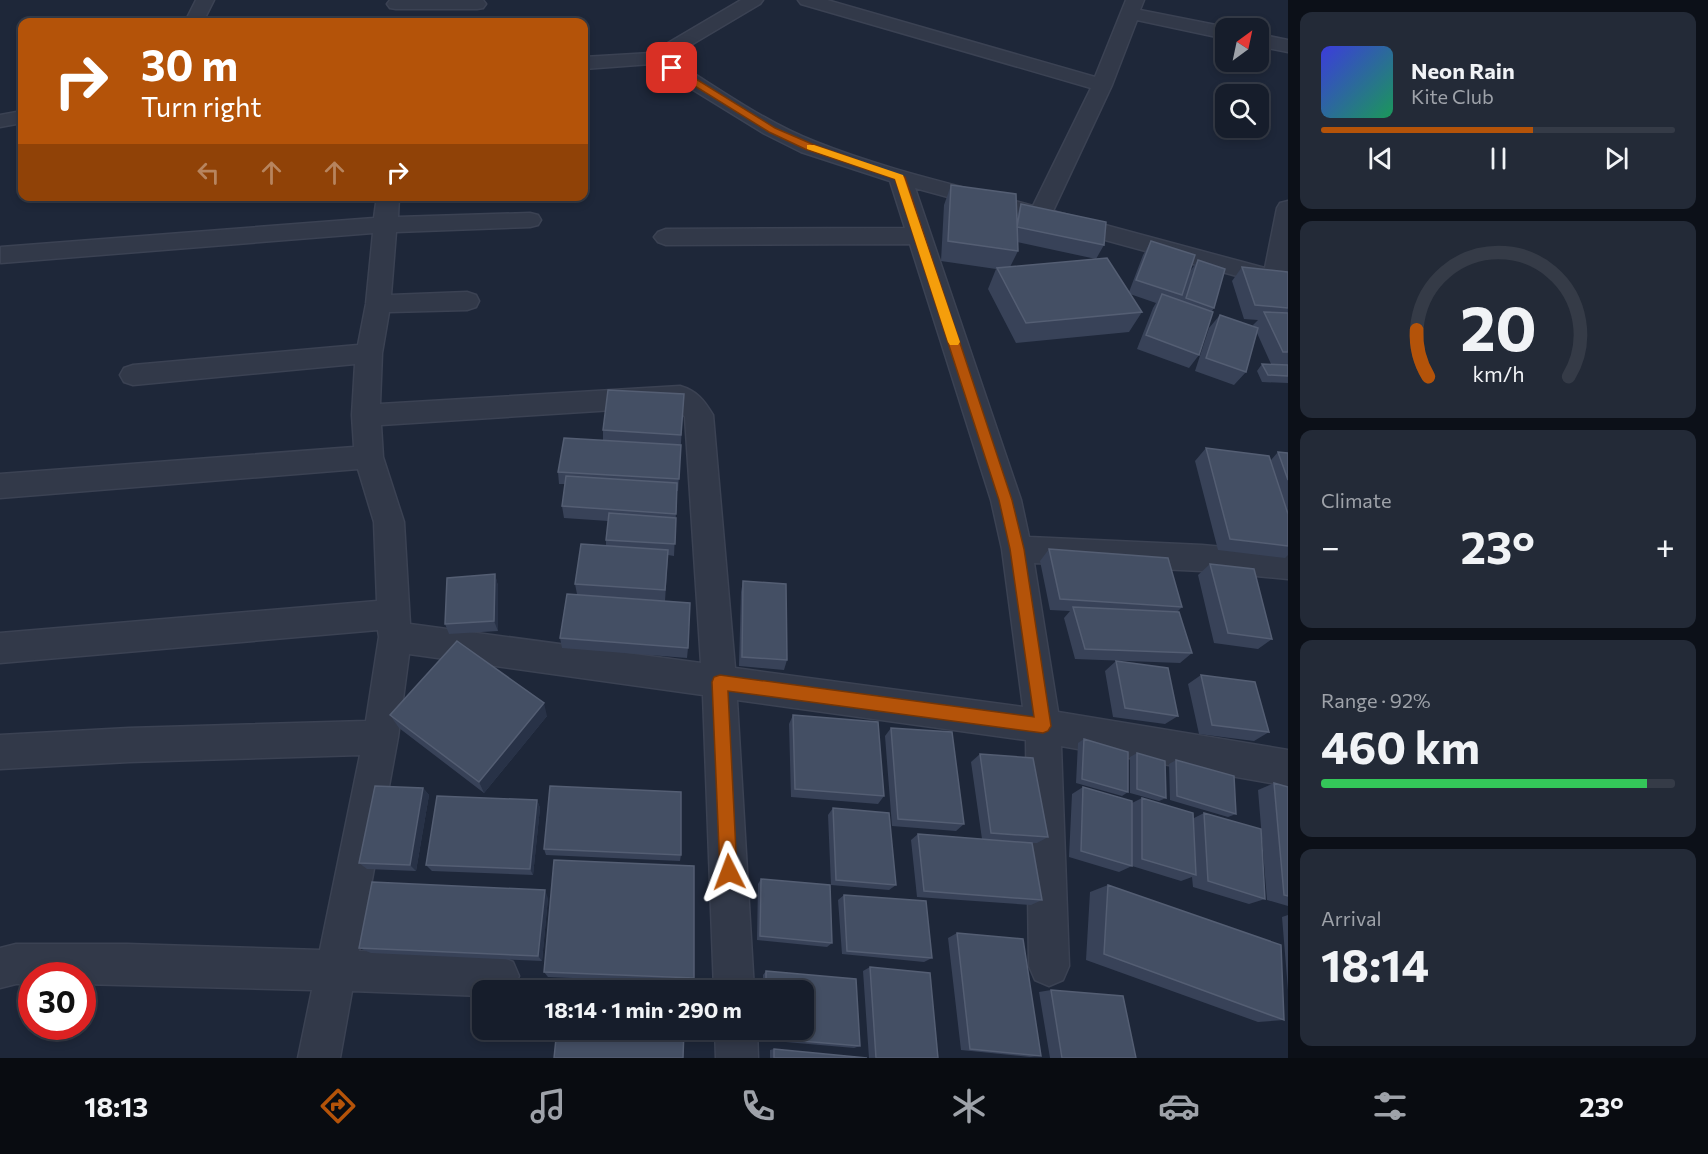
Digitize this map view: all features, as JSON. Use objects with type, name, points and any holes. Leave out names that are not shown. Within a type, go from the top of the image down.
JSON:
[{"type":"street","points":[[196,18],[205,0]]},
{"type":"street","points":[[588,63],[655,58],[754,0]]},
{"type":"street","points":[[807,0],[1101,85]]},
{"type":"street","points":[[396,4],[477,2],[475,18]]},
{"type":"street","points":[[1039,216],[1101,85],[1132,7],[1215,30]]},
{"type":"street","points":[[1269,42],[1288,46]]},
{"type":"street","points":[[655,58],[772,130],[809,147],[900,177],[1281,280],[1288,208]]},
{"type":"street","points":[[0,121],[18,118]]},
{"type":"street","points":[[900,177],[1006,500],[1017,549],[1043,726],[1049,966]]},
{"type":"street","points":[[319,1058],[381,737],[394,626],[389,522],[369,457],[366,415],[369,353],[378,304],[386,211]]},
{"type":"street","points":[[1,255],[386,211],[530,220]]},
{"type":"street","points":[[666,237],[919,236]]},
{"type":"street","points":[[378,304],[467,301]]},
{"type":"street","points":[[133,375],[369,353]]},
{"type":"street","points":[[366,415],[680,396],[688,400],[699,415],[720,682],[734,980]]},
{"type":"street","points":[[0,486],[369,457]]},
{"type":"street","points":[[1017,549],[1202,558],[1288,566]]},
{"type":"street","points":[[0,648],[394,626],[720,682],[1043,726],[1288,768]]},
{"type":"street","points":[[0,752],[140,744],[381,737]]},
{"type":"street","points":[[0,968],[16,964],[127,964],[499,976]]},
{"type":"street","points":[[736,1040],[737,1058]]},
{"type":"building","points":[[951,185],[1016,194],[1018,251],[948,241]]},
{"type":"building","points":[[1021,204],[1106,222],[1104,245],[1017,227]]},
{"type":"building","points":[[1151,241],[1195,255],[1182,295],[1136,280]]},
{"type":"building","points":[[1107,258],[1142,312],[1026,323],[997,268]]},
{"type":"building","points":[[1198,260],[1225,269],[1214,308],[1186,298]]},
{"type":"building","points":[[1242,267],[1288,272],[1288,308],[1255,305]]},
{"type":"building","points":[[1162,294],[1213,312],[1199,355],[1146,335]]},
{"type":"building","points":[[1264,312],[1288,313],[1288,352],[1283,352]]},
{"type":"building","points":[[1220,315],[1258,328],[1246,372],[1206,358]]},
{"type":"building","points":[[1262,364],[1288,365],[1288,376],[1268,375]]},
{"type":"building","points":[[608,390],[684,394],[681,435],[603,430]]},
{"type":"building","points":[[564,438],[681,445],[679,479],[558,472]]},
{"type":"building","points":[[1206,448],[1269,456],[1288,514],[1288,546],[1230,539]]},
{"type":"building","points":[[1278,452],[1288,453],[1288,480]]},
{"type":"building","points":[[566,476],[677,483],[676,514],[562,506]]},
{"type":"building","points":[[609,513],[676,518],[675,544],[606,540]]},
{"type":"building","points":[[581,544],[668,550],[665,590],[575,584]]},
{"type":"building","points":[[1049,549],[1168,558],[1182,607],[1060,599]]},
{"type":"building","points":[[1210,564],[1254,569],[1272,639],[1228,633]]},
{"type":"building","points":[[495,574],[494,621],[445,624],[447,578]]},
{"type":"building","points":[[743,581],[786,584],[787,660],[742,657]]},
{"type":"building","points":[[567,594],[690,603],[688,648],[560,638]]},
{"type":"building","points":[[1073,607],[1179,612],[1192,653],[1085,649]]},
{"type":"building","points":[[457,641],[544,703],[479,782],[390,715]]},
{"type":"building","points":[[1116,661],[1168,668],[1178,716],[1125,708]]},
{"type":"building","points":[[1201,675],[1255,682],[1269,732],[1212,725]]},
{"type":"building","points":[[793,715],[878,722],[884,796],[795,789]]},
{"type":"building","points":[[891,728],[952,732],[964,824],[898,819]]},
{"type":"building","points":[[1084,739],[1128,752],[1128,792],[1082,779]]},
{"type":"building","points":[[1137,753],[1165,761],[1166,798],[1137,789]]},
{"type":"building","points":[[980,754],[1033,758],[1048,837],[991,833]]},
{"type":"building","points":[[1176,760],[1234,776],[1236,814],[1177,796]]},
{"type":"building","points":[[1274,783],[1288,787],[1288,896],[1284,895]]},
{"type":"building","points":[[375,786],[423,788],[410,865],[359,863]]},
{"type":"building","points":[[550,786],[681,792],[681,855],[544,849]]},
{"type":"building","points":[[1083,787],[1132,801],[1132,866],[1081,851]]},
{"type":"building","points":[[437,796],[537,800],[530,869],[426,865]]},
{"type":"building","points":[[1142,798],[1193,813],[1196,875],[1142,859]]},
{"type":"building","points":[[833,808],[889,813],[896,885],[836,880]]},
{"type":"building","points":[[1204,813],[1261,829],[1265,899],[1208,881]]},
{"type":"building","points":[[918,834],[1032,843],[1042,900],[924,891]]},
{"type":"building","points":[[554,860],[694,866],[694,978],[544,972]]},
{"type":"building","points":[[761,879],[830,885],[832,943],[760,936]]},
{"type":"building","points":[[372,882],[545,890],[538,956],[359,948]]},
{"type":"building","points":[[1108,885],[1281,945],[1284,1020],[1104,954]]},
{"type":"building","points":[[844,895],[926,901],[932,958],[847,951]]},
{"type":"building","points":[[957,933],[1023,939],[1041,1056],[970,1049]]},
{"type":"building","points":[[870,967],[930,973],[938,1058],[876,1058]]},
{"type":"building","points":[[766,971],[856,979],[860,1046],[790,1040],[814,1040],[814,980],[766,980]]},
{"type":"building","points":[[1051,990],[1123,996],[1136,1058],[1062,1058]]},
{"type":"building","points":[[556,1040],[684,1040],[683,1058],[554,1058]]},
{"type":"building","points":[[774,1049],[867,1058],[774,1058]]},
{"type":"slow traffic","points":[[811,147],[900,177],[954,342]]},
{"type":"route","points":[[672,68],[772,130],[809,147],[900,177],[1006,500],[1017,549],[1043,726],[720,682],[729,872]]}]
